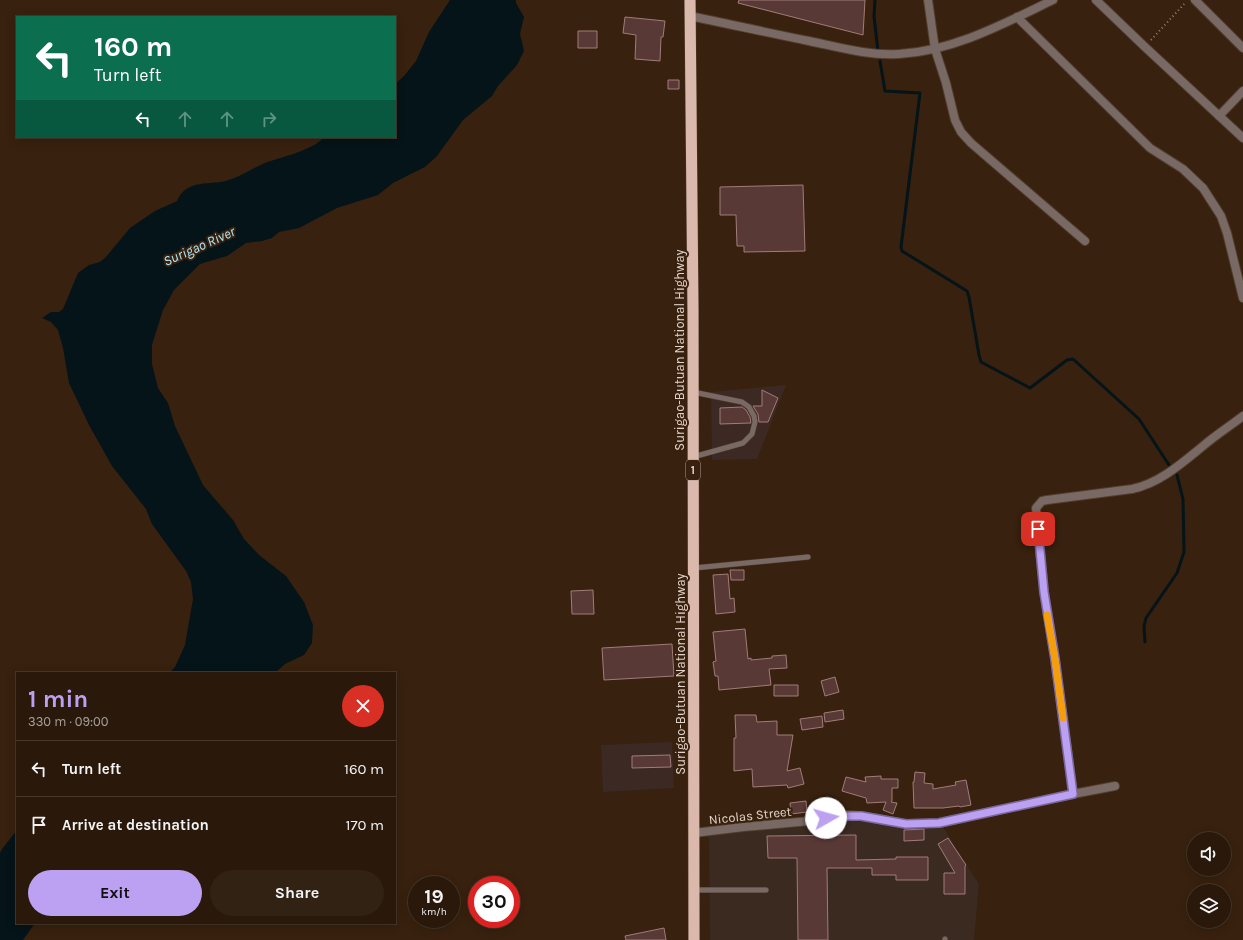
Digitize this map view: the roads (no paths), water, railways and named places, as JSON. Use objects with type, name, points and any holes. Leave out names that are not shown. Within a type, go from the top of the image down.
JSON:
[{"type":"highway","name":"Surigao-Butuan National Highway","points":[[690,0],[694,568],[694,940]]},
{"type":"street","points":[[928,0],[935,49],[946,83],[955,120],[961,132],[971,143],[1085,241]]},
{"type":"street","points":[[690,16],[867,53],[899,54],[935,49],[970,37],[1053,0]]},
{"type":"street","points":[[1096,0],[1243,138]]},
{"type":"street","points":[[1195,0],[1243,48]]},
{"type":"street","points":[[1017,17],[1150,148],[1183,169],[1203,188],[1223,222],[1243,298]]},
{"type":"street","points":[[1219,116],[1243,91]]},
{"type":"street","points":[[1073,794],[1055,659],[1044,592],[1036,508],[1042,501],[1132,489],[1153,483],[1243,416]]},
{"type":"street","name":"Nicolas Street","points":[[694,833],[849,816],[861,816],[906,824],[939,823],[1115,786]]},
{"type":"lane","points":[[693,392],[742,402],[746,404],[752,412],[755,422],[752,434],[743,443],[693,457]]},
{"type":"lane","points":[[694,568],[808,557]]},
{"type":"lane","points":[[694,890],[766,890]]},
{"type":"water","name":"Surigao River","points":[[450,0],[516,0],[516,3],[524,17],[520,34],[524,51],[517,65],[498,86],[492,96],[463,120],[437,156],[425,167],[393,183],[378,195],[337,208],[299,228],[279,232],[272,238],[246,243],[227,256],[200,264],[174,290],[163,310],[152,345],[152,364],[158,388],[168,403],[175,426],[203,485],[233,520],[244,539],[259,555],[286,576],[304,602],[313,625],[312,643],[304,655],[285,664],[276,672],[170,672],[175,667],[185,645],[193,599],[191,582],[186,571],[152,524],[146,509],[112,466],[89,425],[69,383],[63,348],[58,330],[51,322],[42,318],[51,312],[59,312],[63,309],[78,273],[89,265],[100,262],[130,228],[155,211],[177,201],[181,194],[187,189],[200,184],[229,180],[265,163],[297,153],[313,146],[323,138],[396,138],[396,83],[416,61],[429,32]]},
{"type":"water","points":[[16,831],[16,924],[34,924],[23,940],[0,940],[0,853]]},
{"type":"waterway","points":[[875,0],[874,16],[878,52]]},
{"type":"waterway","points":[[880,61],[885,91],[920,93],[901,247],[902,251],[967,291],[981,362],[1030,388],[1067,360],[1073,359],[1139,419],[1169,465]]},
{"type":"waterway","points":[[1145,642],[1144,626],[1146,618],[1177,573],[1184,552],[1183,499],[1177,475]]}]
